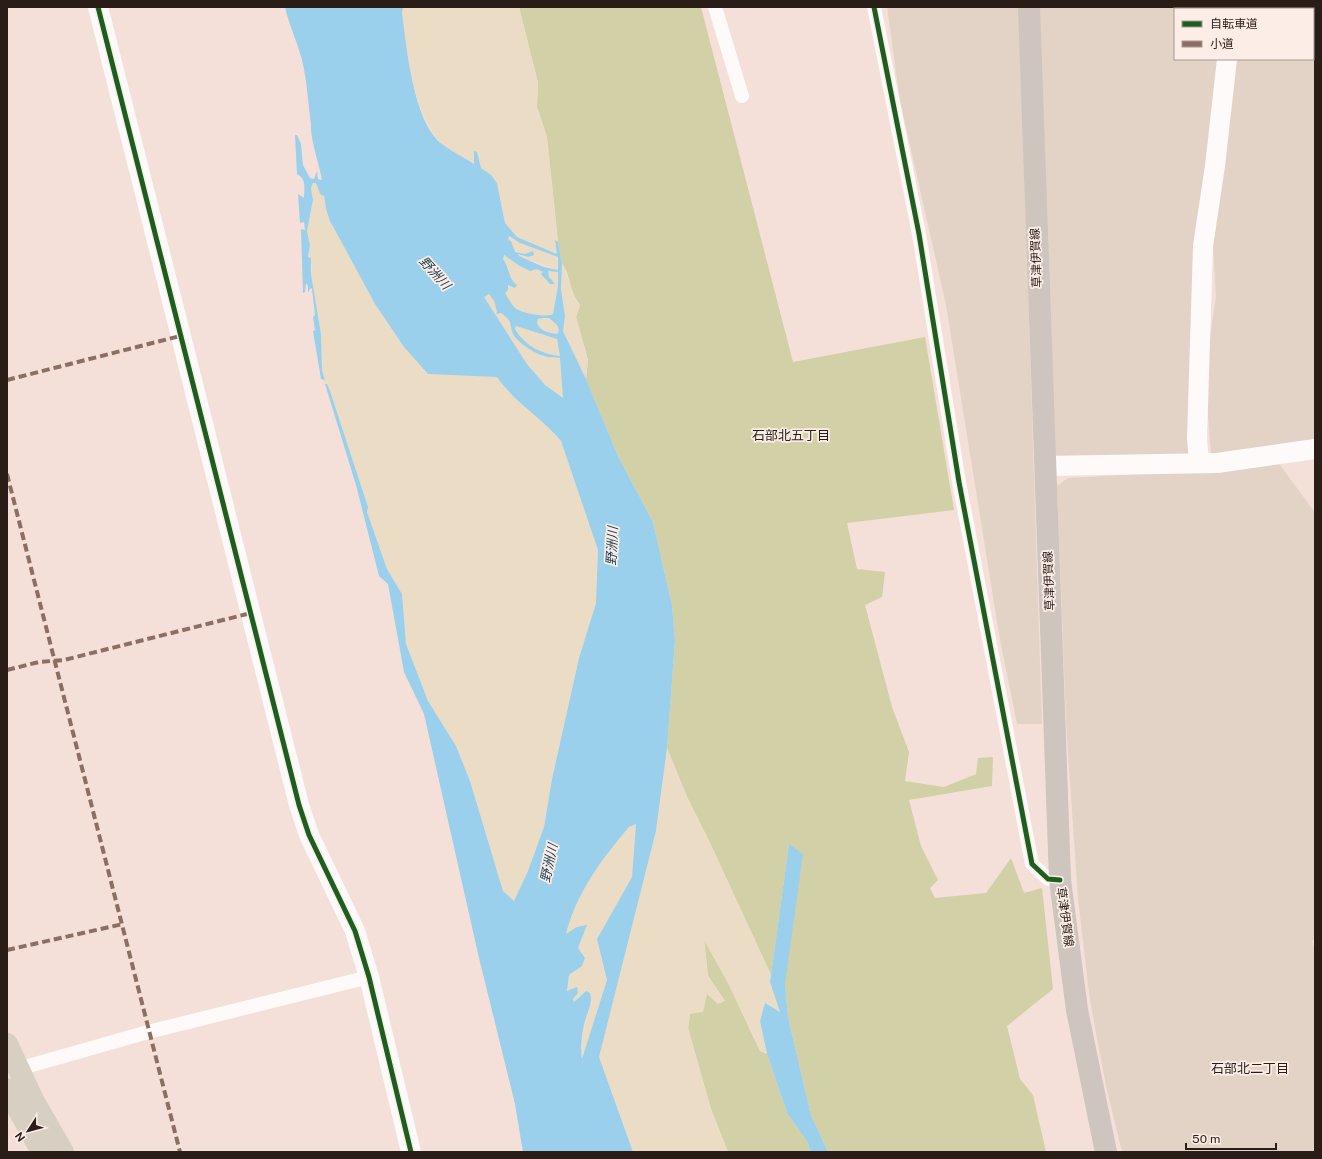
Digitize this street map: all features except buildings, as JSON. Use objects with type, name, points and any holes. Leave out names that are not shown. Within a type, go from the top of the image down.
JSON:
[{"type":"highway","points":[[7,1044],[47,1127],[63,1152]]},
{"type":"highway","points":[[7,1089],[27,1129],[42,1152]]},
{"type":"main road","name":"草津伊賀線","points":[[1029,7],[1044,466],[1060,880],[1077,1010],[1106,1152]]},
{"type":"street","points":[[98,7],[299,805],[309,835],[355,931],[369,977],[412,1152]]},
{"type":"street","points":[[715,7],[742,96]]},
{"type":"street","points":[[874,7],[920,234],[959,482],[1032,864],[1048,878],[1060,880]]},
{"type":"street","points":[[1199,463],[1197,438],[1203,246],[1215,166],[1227,60]]},
{"type":"street","points":[[1044,466],[1218,462],[1315,449]]},
{"type":"street","points":[[18,1069],[148,1032],[369,977]]},
{"type":"shaded area","points":[[887,7],[1019,7],[1042,724],[1017,724],[1000,640],[946,305],[900,101]]},
{"type":"shaded area","points":[[1037,7],[1223,7],[1174,8],[1174,60],[1220,60],[1191,452],[1187,457],[1055,458]]},
{"type":"shaded area","points":[[1315,7],[1315,442],[1211,454],[1207,403],[1209,343],[1216,297],[1213,246],[1236,60],[1314,60],[1314,8],[1244,8]]},
{"type":"shaded area","points":[[1277,461],[1314,511],[1315,939],[1312,941],[1315,950],[1315,1152],[1122,1152],[1106,1086],[1090,1001],[1078,899],[1066,723],[1057,486],[1068,478],[1238,469]]},
{"type":"green space","points":[[519,7],[701,7],[793,362],[925,337],[954,510],[847,523],[857,569],[885,572],[882,597],[865,605],[892,707],[909,752],[905,781],[944,787],[976,774],[978,758],[993,757],[992,786],[909,800],[921,846],[938,880],[930,888],[935,898],[986,893],[1011,858],[1024,893],[1042,888],[1053,989],[1007,1026],[1020,1079],[1033,1095],[1046,1152],[828,1152],[811,1115],[788,1017],[785,984],[789,844],[771,975],[688,799],[667,748],[675,641],[672,605],[653,522],[618,456],[586,379],[588,360],[576,317],[580,305],[573,295],[567,272],[562,263],[558,242],[547,137],[537,107],[538,83]]},
{"type":"green space","points":[[704,939],[728,983],[760,1051],[767,1054],[787,1113],[808,1143],[810,1152],[728,1152],[711,1109],[688,1028],[690,1014],[707,993],[725,1001],[708,976]]},
{"type":"sand","points":[[403,7],[519,7],[538,83],[537,107],[547,137],[558,242],[555,241],[558,254],[517,237],[505,223],[497,183],[491,175],[481,168],[474,152],[474,164],[443,145],[430,128],[423,114],[412,81],[402,13]]},
{"type":"sand","points":[[313,183],[316,183],[320,194],[324,196],[330,221],[375,304],[404,347],[428,373],[497,377],[519,402],[545,424],[561,441],[598,550],[596,603],[579,658],[552,779],[544,827],[528,871],[514,902],[503,891],[470,781],[456,746],[428,701],[406,644],[402,594],[387,569],[367,512],[368,507],[330,391],[327,384],[325,384],[321,379],[325,380],[322,370],[321,334],[311,274],[312,266],[308,257],[310,245],[307,231],[313,200],[311,188]]},
{"type":"sand","points":[[508,236],[520,243],[558,257],[558,270],[519,256],[517,254],[528,257],[533,251],[525,254],[515,252],[511,242],[507,241]]},
{"type":"sand","points":[[504,255],[518,265],[537,269],[543,272],[547,280],[554,284],[549,277],[548,270],[558,272],[558,286],[553,314],[533,314],[514,307],[505,294],[508,285],[512,285],[507,264],[503,259]]},
{"type":"sand","points":[[562,263],[574,295],[580,305],[576,317],[588,360],[586,379],[563,331],[565,316],[561,289]]},
{"type":"sand","points":[[489,294],[494,301],[497,312],[504,315],[509,320],[513,334],[544,357],[560,358],[564,396],[562,398],[545,385],[527,364],[484,297]]},
{"type":"sand","points":[[549,318],[557,325],[559,330],[557,334],[543,330],[538,326],[538,319]]},
{"type":"sand","points":[[516,326],[557,339],[560,356],[540,351],[529,345],[519,335],[515,329]]},
{"type":"sand","points":[[667,748],[688,799],[771,975],[770,982],[780,1013],[765,1003],[760,1021],[767,1054],[761,1051],[728,983],[704,940],[708,976],[725,1001],[718,1004],[707,994],[703,1012],[690,1014],[688,1028],[711,1109],[728,1152],[633,1152],[599,1057],[656,831]]},
{"type":"sand","points":[[636,824],[632,877],[597,939],[607,980],[582,1061],[584,1031],[592,1001],[574,1002],[573,999],[577,988],[567,992],[569,975],[582,966],[566,934],[583,890],[591,877],[629,827]]},
{"type":"water","name":"野洲川","points":[[285,7],[403,7],[402,13],[413,83],[424,119],[432,133],[446,147],[474,164],[474,151],[477,152],[481,168],[491,175],[497,183],[505,223],[517,237],[557,254],[555,240],[558,242],[562,263],[561,289],[565,316],[563,331],[586,379],[618,456],[653,522],[672,605],[675,641],[667,748],[656,831],[599,1057],[633,1152],[523,1152],[515,1104],[479,958],[424,714],[404,672],[388,584],[379,576],[356,485],[325,384],[327,384],[330,391],[368,507],[367,512],[387,569],[402,594],[406,644],[428,701],[456,746],[470,781],[503,891],[514,901],[528,871],[544,827],[552,779],[579,658],[596,603],[598,550],[561,441],[545,424],[511,394],[497,377],[428,374],[404,347],[375,304],[330,221],[324,196],[320,194],[316,183],[313,183],[311,188],[313,200],[307,231],[310,245],[308,257],[311,258],[311,274],[321,334],[322,370],[325,380],[321,379],[313,331],[315,330],[313,317],[315,315],[312,289],[311,288],[308,292],[308,286],[306,283],[305,292],[303,293],[301,229],[305,230],[304,222],[300,223],[298,194],[304,198],[304,181],[297,174],[295,135],[297,135],[301,144],[303,165],[310,178],[314,179],[317,171],[318,179],[322,180],[312,137],[304,68]],"holes":[[[509,236],[520,243],[558,257],[558,270],[544,267],[519,256],[518,254],[528,257],[534,255],[533,251],[525,254],[515,252],[511,241],[508,240]],[[504,255],[530,271],[537,269],[543,272],[541,274],[550,284],[555,284],[549,277],[548,271],[558,272],[558,286],[553,314],[533,314],[514,307],[505,293],[508,290],[508,285],[515,288],[517,285],[512,280],[503,259]],[[489,294],[494,301],[497,312],[496,314],[501,313],[508,319],[513,334],[519,341],[540,355],[560,358],[563,398],[545,385],[527,364],[484,297]],[[549,318],[557,325],[559,330],[557,334],[548,332],[540,328],[537,323],[538,319]],[[516,326],[557,339],[560,356],[546,353],[534,348],[524,340],[515,329]],[[636,824],[632,877],[597,939],[607,980],[582,1059],[582,1035],[591,1004],[591,997],[590,993],[586,991],[574,1002],[573,999],[578,993],[577,987],[567,991],[569,975],[582,966],[585,958],[578,948],[587,925],[577,927],[566,934],[583,890],[629,827]]]},
{"type":"water","points":[[789,844],[803,854],[785,984],[788,1017],[811,1115],[828,1152],[810,1152],[808,1143],[787,1113],[767,1054],[760,1021],[765,1003],[780,1012],[770,982]]},
{"type":"marked path","points":[[7,380],[180,336]]},
{"type":"marked path","points":[[7,474],[180,1152]]},
{"type":"marked path","points":[[7,670],[39,662],[64,660],[251,613]]},
{"type":"marked path","points":[[7,950],[123,924]]},
{"type":"cycle path","points":[[98,7],[299,805],[309,835],[355,931],[369,977],[411,1152]]},
{"type":"cycle path","points":[[874,7],[919,234],[959,482],[1032,864],[1048,879],[1060,880]]},
{"type":"district","name":"石部北五丁目","points":[[791,435]]},
{"type":"district","name":"石部北二丁目","points":[[1250,1068]]}]
